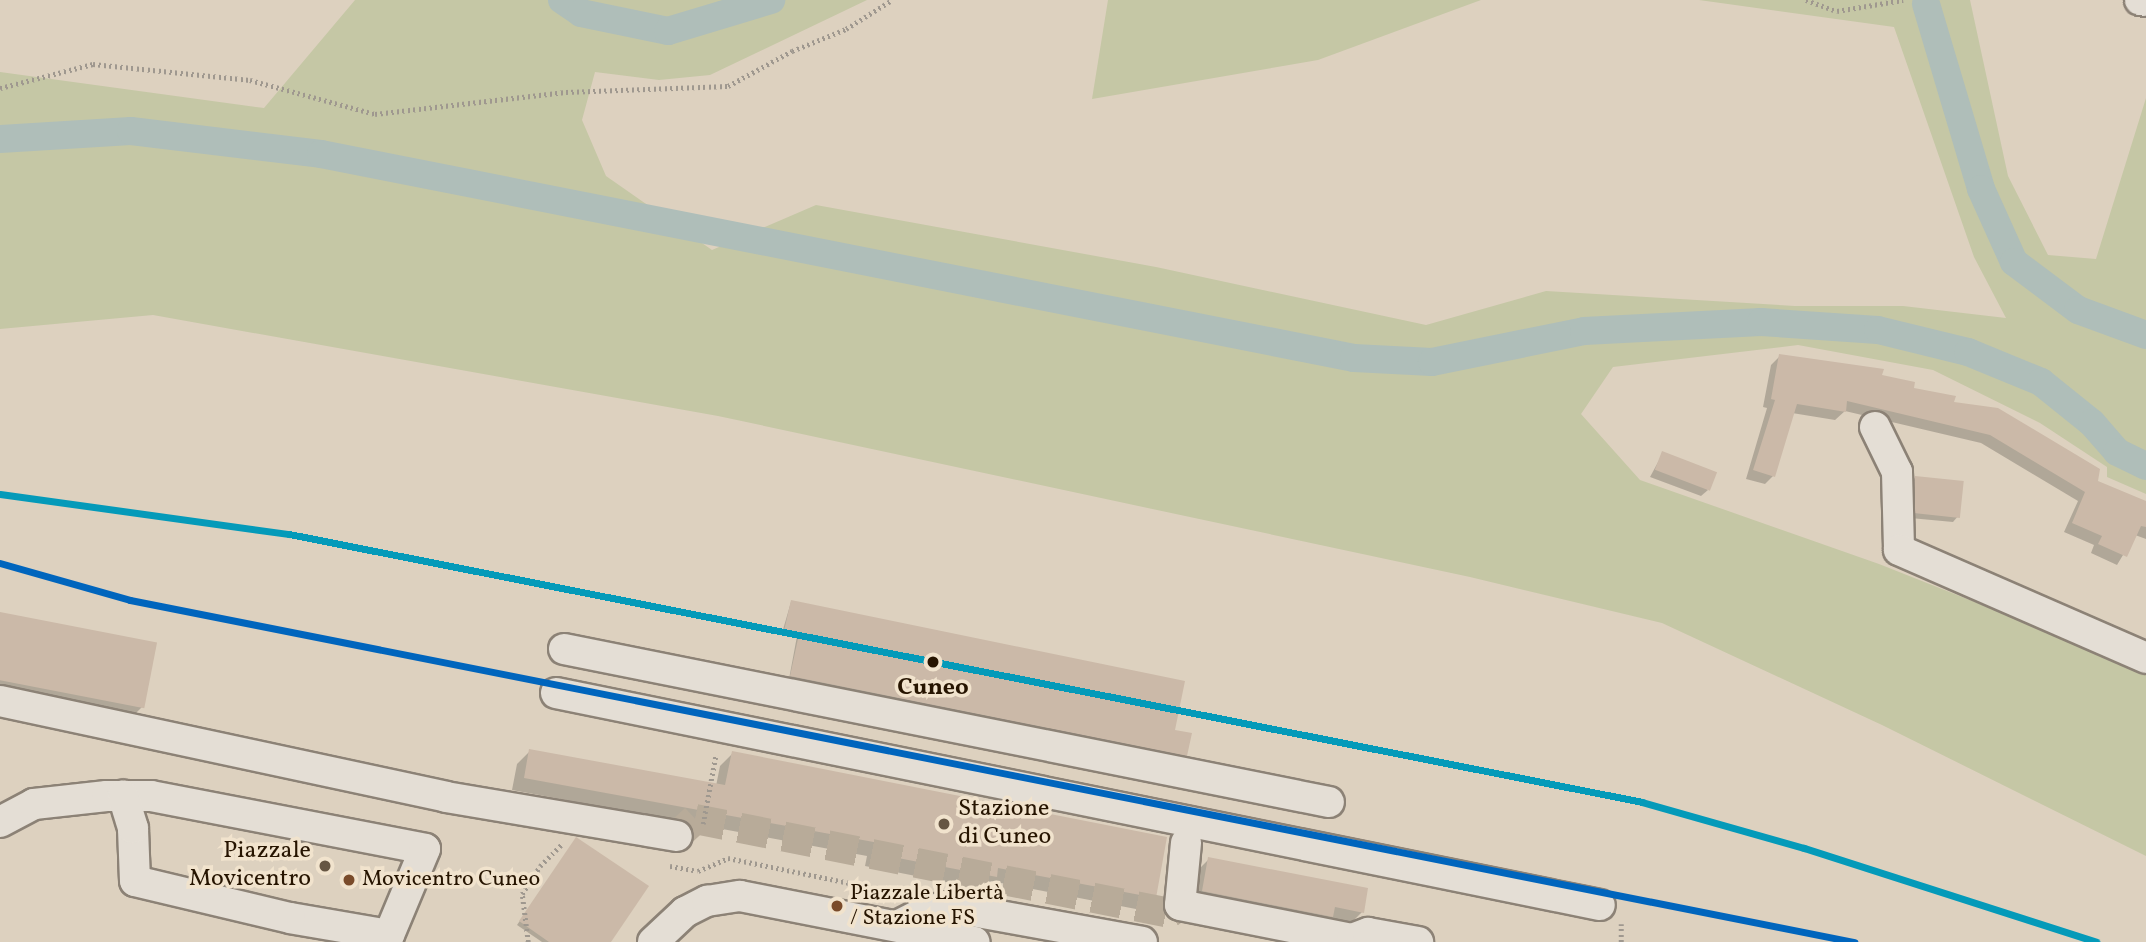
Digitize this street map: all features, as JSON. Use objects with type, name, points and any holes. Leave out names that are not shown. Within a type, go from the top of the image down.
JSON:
[{"type":"street","points":[[2140,0],[2146,1]]},
{"type":"street","points":[[1875,427],[1897,472],[1899,550],[2146,658]]},
{"type":"street","points":[[564,649],[1329,803]]},
{"type":"street","points":[[556,693],[1600,905]]},
{"type":"street","points":[[0,701],[446,797],[677,836]]},
{"type":"street","points":[[0,821],[34,804],[123,796],[151,796],[425,849],[388,935],[290,918],[135,881],[133,828],[123,796]]},
{"type":"street","points":[[1186,843],[1180,905],[1352,939],[1369,929],[1418,942]]},
{"type":"street","points":[[653,942],[685,912],[707,901],[740,896],[975,942]]},
{"type":"street","points":[[897,926],[928,910],[950,907],[1142,942]]},
{"type":"path","points":[[0,88],[93,64],[250,80],[375,114],[566,92],[728,86],[792,51],[846,29],[892,0]]},
{"type":"path","points":[[1806,0],[1837,11],[1903,0]]},
{"type":"path","points":[[527,942],[522,894],[561,844],[575,847]]},
{"type":"path","points":[[657,863],[698,871],[721,858],[741,860],[897,892],[911,905],[928,910]]},
{"type":"green space","points":[[355,0],[867,0],[710,75],[659,80],[595,72],[582,120],[606,176],[712,250],[816,205],[1156,267],[1426,325],[1546,291],[1795,306],[1903,306],[2006,318],[1974,257],[1894,27],[1699,0],[1970,0],[2008,176],[2048,255],[2096,259],[2146,98],[2146,494],[2107,477],[2107,467],[2040,423],[1933,370],[1798,345],[1613,367],[1581,414],[1640,480],[1879,564],[2146,670],[2146,856],[1882,725],[1662,623],[1470,577],[718,416],[153,315],[0,329],[0,72],[264,108]]},
{"type":"green space","points":[[1108,0],[1481,0],[1318,60],[1092,99]]},
{"type":"building","points":[[1779,354],[1884,369],[1882,375],[1915,382],[1914,388],[1956,396],[1954,402],[1998,408],[2100,469],[2098,481],[2146,501],[2146,527],[2141,526],[2127,557],[2098,544],[2102,536],[2072,523],[2085,492],[1990,435],[1847,401],[1846,412],[1797,404],[1775,477],[1753,470],[1775,400],[1771,399]]},
{"type":"building","points":[[1662,451],[1717,472],[1710,491],[1655,470]]},
{"type":"building","points":[[1915,476],[1964,481],[1960,518],[1911,513]]},
{"type":"building","points":[[791,600],[1185,681],[1175,730],[1192,733],[1187,756],[790,676],[799,634],[784,631]]},
{"type":"building","points":[[0,612],[157,643],[144,708],[0,680]]},
{"type":"building","name":"Stazione di Cuneo","points":[[529,749],[725,785],[732,751],[1167,837],[1156,898],[998,868],[997,877],[877,854],[879,843],[524,778]]},
{"type":"building","points":[[576,837],[649,886],[611,942],[549,942],[519,921]]},
{"type":"building","points":[[1208,857],[1368,888],[1364,913],[1335,907],[1333,917],[1202,891]]},
{"type":"waterway","points":[[562,0],[581,13],[668,31],[771,0]]},
{"type":"waterway","points":[[1926,4],[1981,189],[2014,262],[2078,310],[2146,335]]},
{"type":"waterway","points":[[0,139],[131,131],[321,154],[1354,358],[1432,362],[1584,331],[1761,322],[1878,330],[1968,352],[2041,382],[2092,423],[2117,452],[2146,466]]},
{"type":"tunnel","points":[[677,836],[695,819],[1169,913],[1180,905]]},
{"type":"transit line","points":[[0,494],[289,534],[1642,802],[1804,848],[2096,942]]},
{"type":"transit line","points":[[0,563],[130,600],[1854,942]]},
{"type":"place","name":"Cuneo","points":[[933,662]]},
{"type":"place","name":"Stazione di Cuneo","points":[[944,824]]},
{"type":"place","name":"Piazzale Movicentro","points":[[325,866]]},
{"type":"place","name":"Movicentro Cuneo","points":[[349,880]]},
{"type":"place","name":"Piazzale Libertà / Stazione FS","points":[[837,906]]}]
